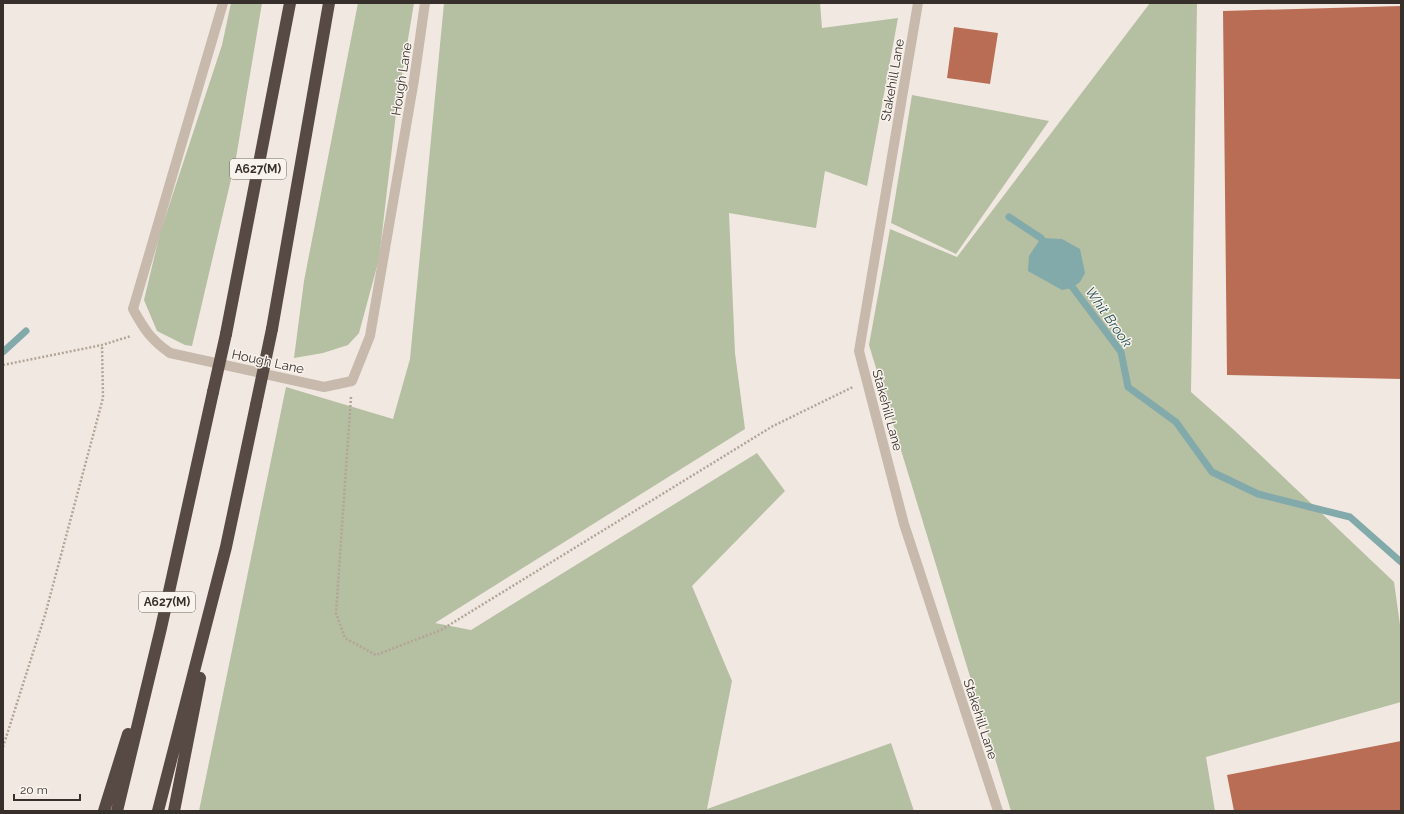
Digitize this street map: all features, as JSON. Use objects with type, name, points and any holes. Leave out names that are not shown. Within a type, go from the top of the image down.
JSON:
[{"type":"highway","name":"A627(M)","points":[[117,811],[161,628],[226,334],[290,3]]},
{"type":"highway","name":"A627(M)","points":[[174,811],[226,547],[272,329],[330,3]]},
{"type":"highway","name":"A627(M)","points":[[158,811],[226,547]]},
{"type":"highway","name":"A627(M)","points":[[104,811],[161,628]]},
{"type":"street","name":"Hough Lane","points":[[223,3],[132,309],[145,332],[158,345],[170,353],[324,387],[352,380],[370,336],[414,80],[425,3]]},
{"type":"street","name":"Stakehill Lane","points":[[918,3],[859,351],[904,524],[998,811]]},
{"type":"path","points":[[3,365],[102,345],[145,332]]},
{"type":"path","points":[[3,747],[44,615],[103,398],[102,345]]},
{"type":"path","points":[[352,380],[336,613],[345,638],[376,655],[441,630],[773,426],[867,380]]},
{"type":"green space","points":[[231,3],[262,3],[236,158],[192,346],[185,345],[157,331],[144,300],[160,233],[222,45]]},
{"type":"green space","points":[[358,3],[414,3],[397,105],[379,259],[359,333],[348,345],[323,353],[294,358],[304,281]]},
{"type":"green space","points":[[444,3],[820,3],[822,28],[898,18],[867,186],[825,171],[816,228],[729,213],[735,353],[745,429],[435,623],[471,630],[757,453],[785,491],[692,586],[732,681],[707,809],[891,743],[914,811],[199,811],[286,387],[393,419],[410,359]]},
{"type":"green space","points":[[1150,3],[1197,3],[1191,392],[1234,430],[1394,582],[1401,632],[1401,702],[1206,757],[1215,811],[1011,811],[869,345],[890,229],[957,257]]},
{"type":"green space","points":[[912,95],[1049,121],[956,254],[891,223]]},
{"type":"water","points":[[1041,238],[1062,239],[1080,249],[1085,273],[1080,282],[1072,288],[1062,290],[1028,271],[1029,256]]},
{"type":"building","points":[[1401,6],[1401,379],[1227,375],[1223,11]]},
{"type":"building","points":[[954,27],[998,33],[990,84],[947,78]]},
{"type":"building","points":[[1401,741],[1401,811],[1234,811],[1227,775]]},
{"type":"waterway","name":"Whit Brook","points":[[1009,217],[1041,238],[1046,246]]},
{"type":"waterway","name":"Whit Brook","points":[[1067,280],[1121,352],[1128,387],[1176,422],[1212,472],[1258,494],[1350,517],[1401,562]]},
{"type":"waterway","name":"Whit Brook","points":[[3,352],[26,331]]}]
